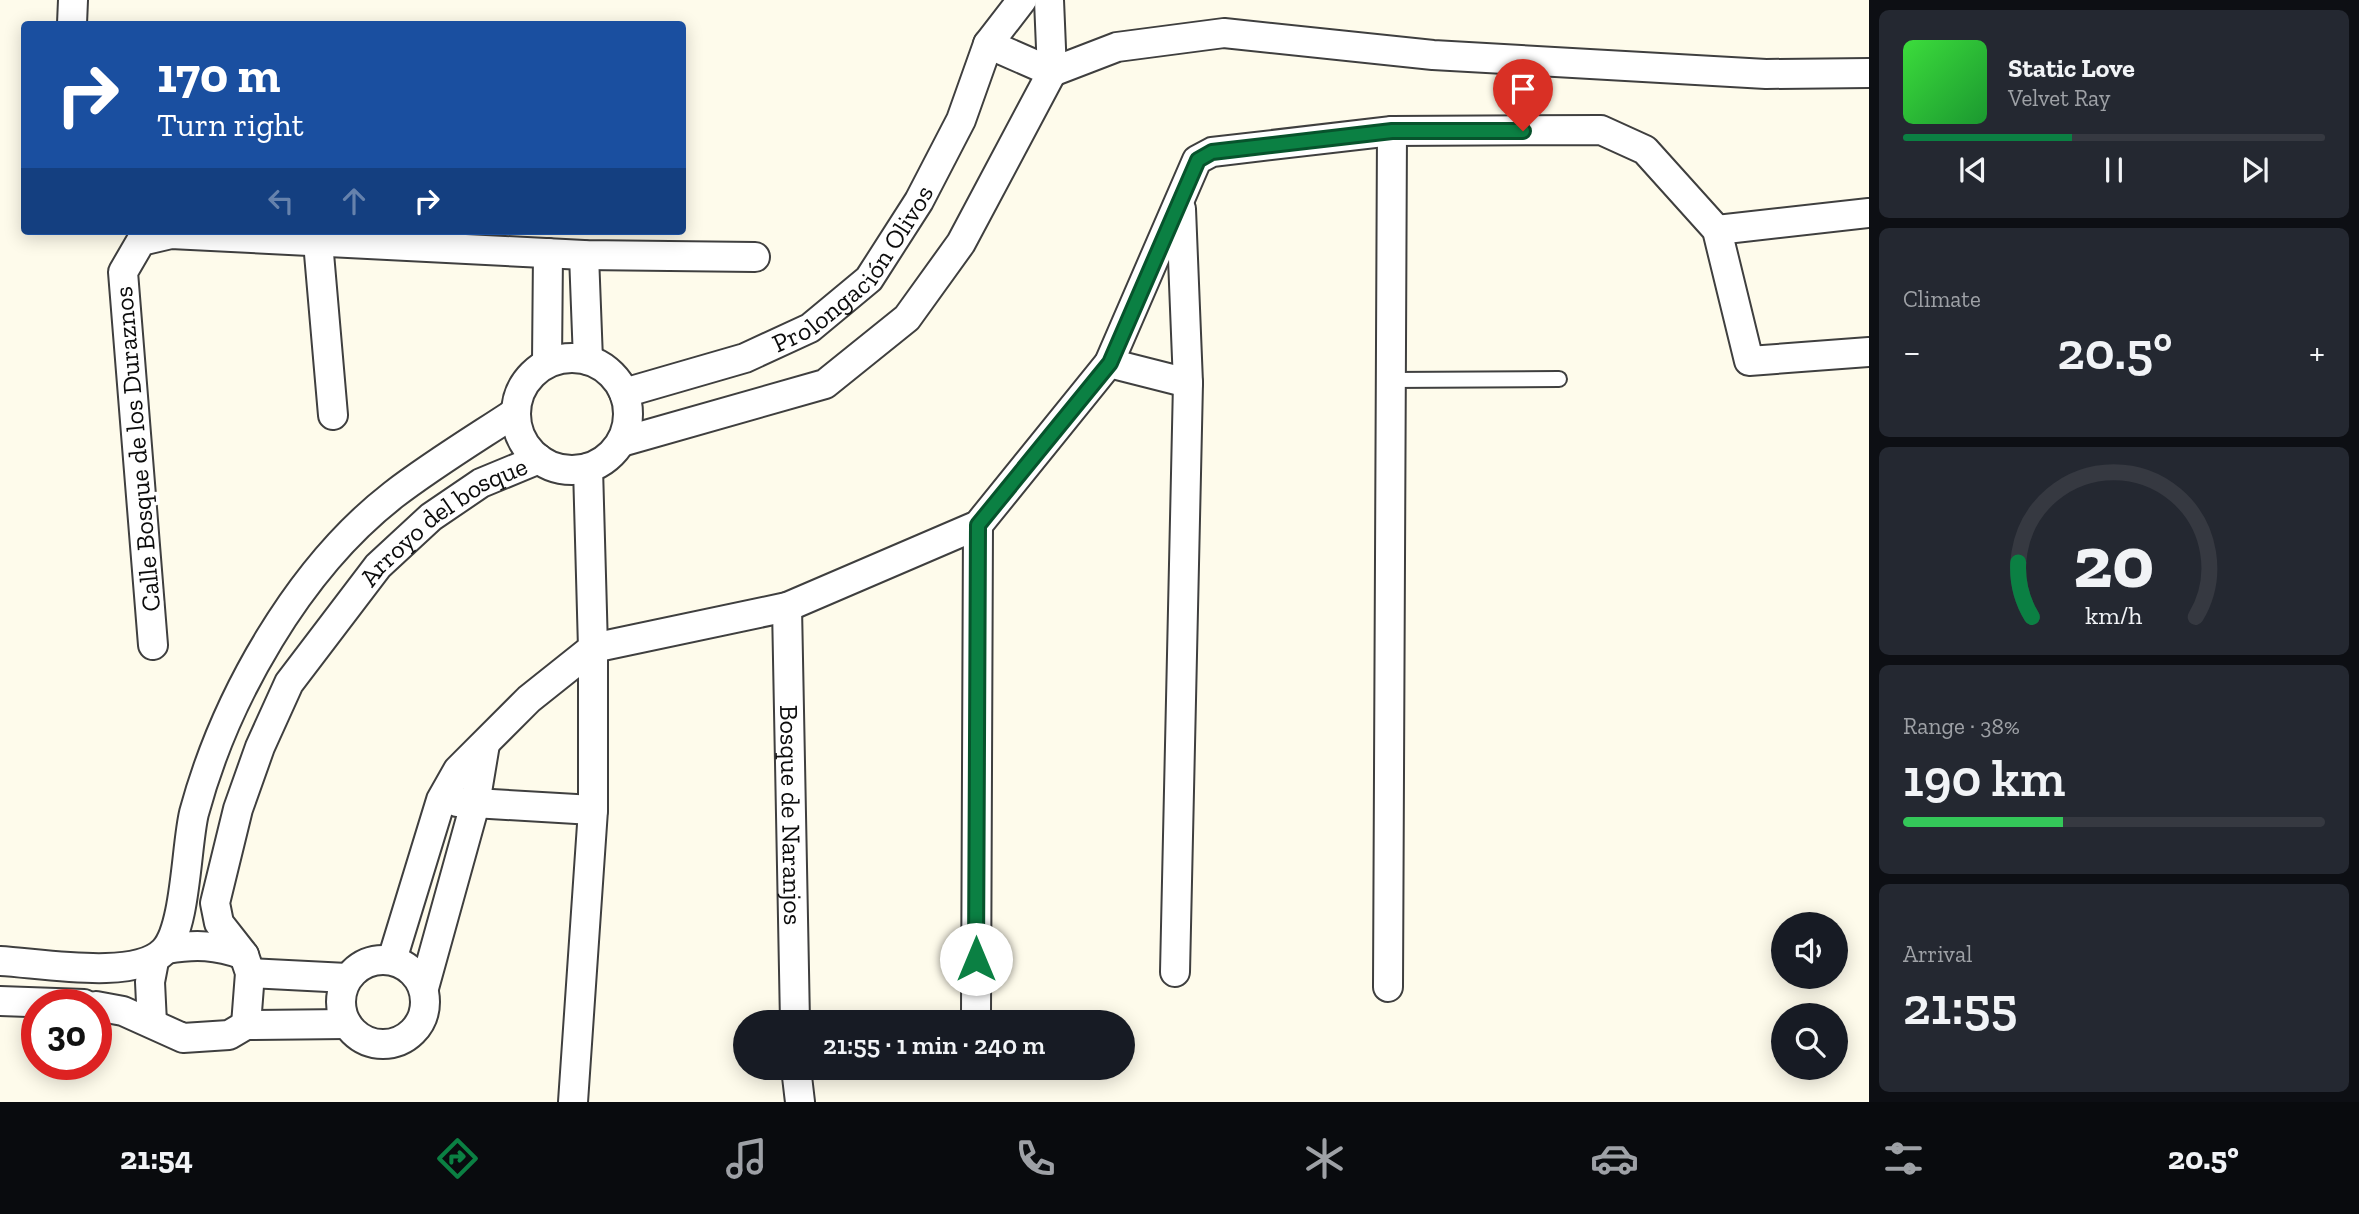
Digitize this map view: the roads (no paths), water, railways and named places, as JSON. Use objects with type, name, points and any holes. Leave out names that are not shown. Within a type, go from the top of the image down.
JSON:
[{"type":"street","points":[[72,21],[73,0]]},
{"type":"street","name":"Prolongación Olivos","points":[[625,393],[746,358],[810,328],[869,279],[919,201],[961,120],[988,44],[1022,0]]},
{"type":"street","points":[[621,442],[825,384],[907,318],[961,243],[1052,72],[1049,0]]},
{"type":"street","points":[[988,44],[1052,72],[1117,47],[1224,33],[1446,56],[1766,74],[1869,73]]},
{"type":"street","points":[[392,960],[441,800],[458,770],[529,699],[593,648],[787,607],[978,525],[1110,363],[1198,160],[1212,152],[1392,131],[1601,130],[1645,150],[1717,230],[1749,361],[1869,352]]},
{"type":"street","points":[[1388,988],[1392,131]]},
{"type":"street","points":[[1175,972],[1188,383],[1181,203]]},
{"type":"street","points":[[1717,230],[1869,213]]},
{"type":"street","name":"Calle Bosque de los Duraznos","points":[[153,645],[123,272],[141,241],[167,235]]},
{"type":"street","name":"Calle Bosque de los Duraznos","points":[[189,235],[584,255],[755,257]]},
{"type":"street","points":[[318,242],[333,415]]},
{"type":"street","points":[[547,363],[548,253]]},
{"type":"street","points":[[584,255],[588,360]]},
{"type":"street","points":[[539,459],[521,438],[516,412],[520,392],[531,375],[547,363],[567,358],[588,360],[603,367],[625,393],[628,418],[621,442],[612,454],[588,468],[593,648],[593,810],[573,1102]]},
{"type":"street","points":[[1110,363],[1188,383]]},
{"type":"street","name":"Arroyo del bosque","points":[[160,955],[180,910],[194,814],[210,766],[258,656],[316,574],[351,534],[392,496],[516,412]]},
{"type":"street","name":"Arroyo del bosque","points":[[247,964],[219,923],[215,903],[238,809],[260,747],[289,683],[378,566],[431,517],[481,484],[539,459],[554,467],[588,468]]},
{"type":"street","points":[[976,1010],[978,525]]},
{"type":"street","name":"Bosque de Naranjos","points":[[787,607],[795,1010]]},
{"type":"street","points":[[424,988],[417,975],[392,960],[367,962],[347,978],[341,993],[341,1008],[346,1024],[367,1041],[395,1043],[412,1032],[424,1015],[424,988],[475,804],[485,744]]},
{"type":"street","points":[[441,800],[593,810]]},
{"type":"street","points":[[0,961],[126,968],[160,955],[216,945],[247,964],[347,978]]},
{"type":"street","points":[[152,1023],[150,982],[160,955]]},
{"type":"street","points":[[246,1025],[247,964]]},
{"type":"street","points":[[0,1001],[21,1002]]},
{"type":"street","points":[[112,1009],[123,1011],[183,1038],[229,1035],[246,1025],[346,1024]]},
{"type":"street","points":[[797,1080],[800,1102]]},
{"type":"lane","points":[[1391,380],[1559,379]]}]
